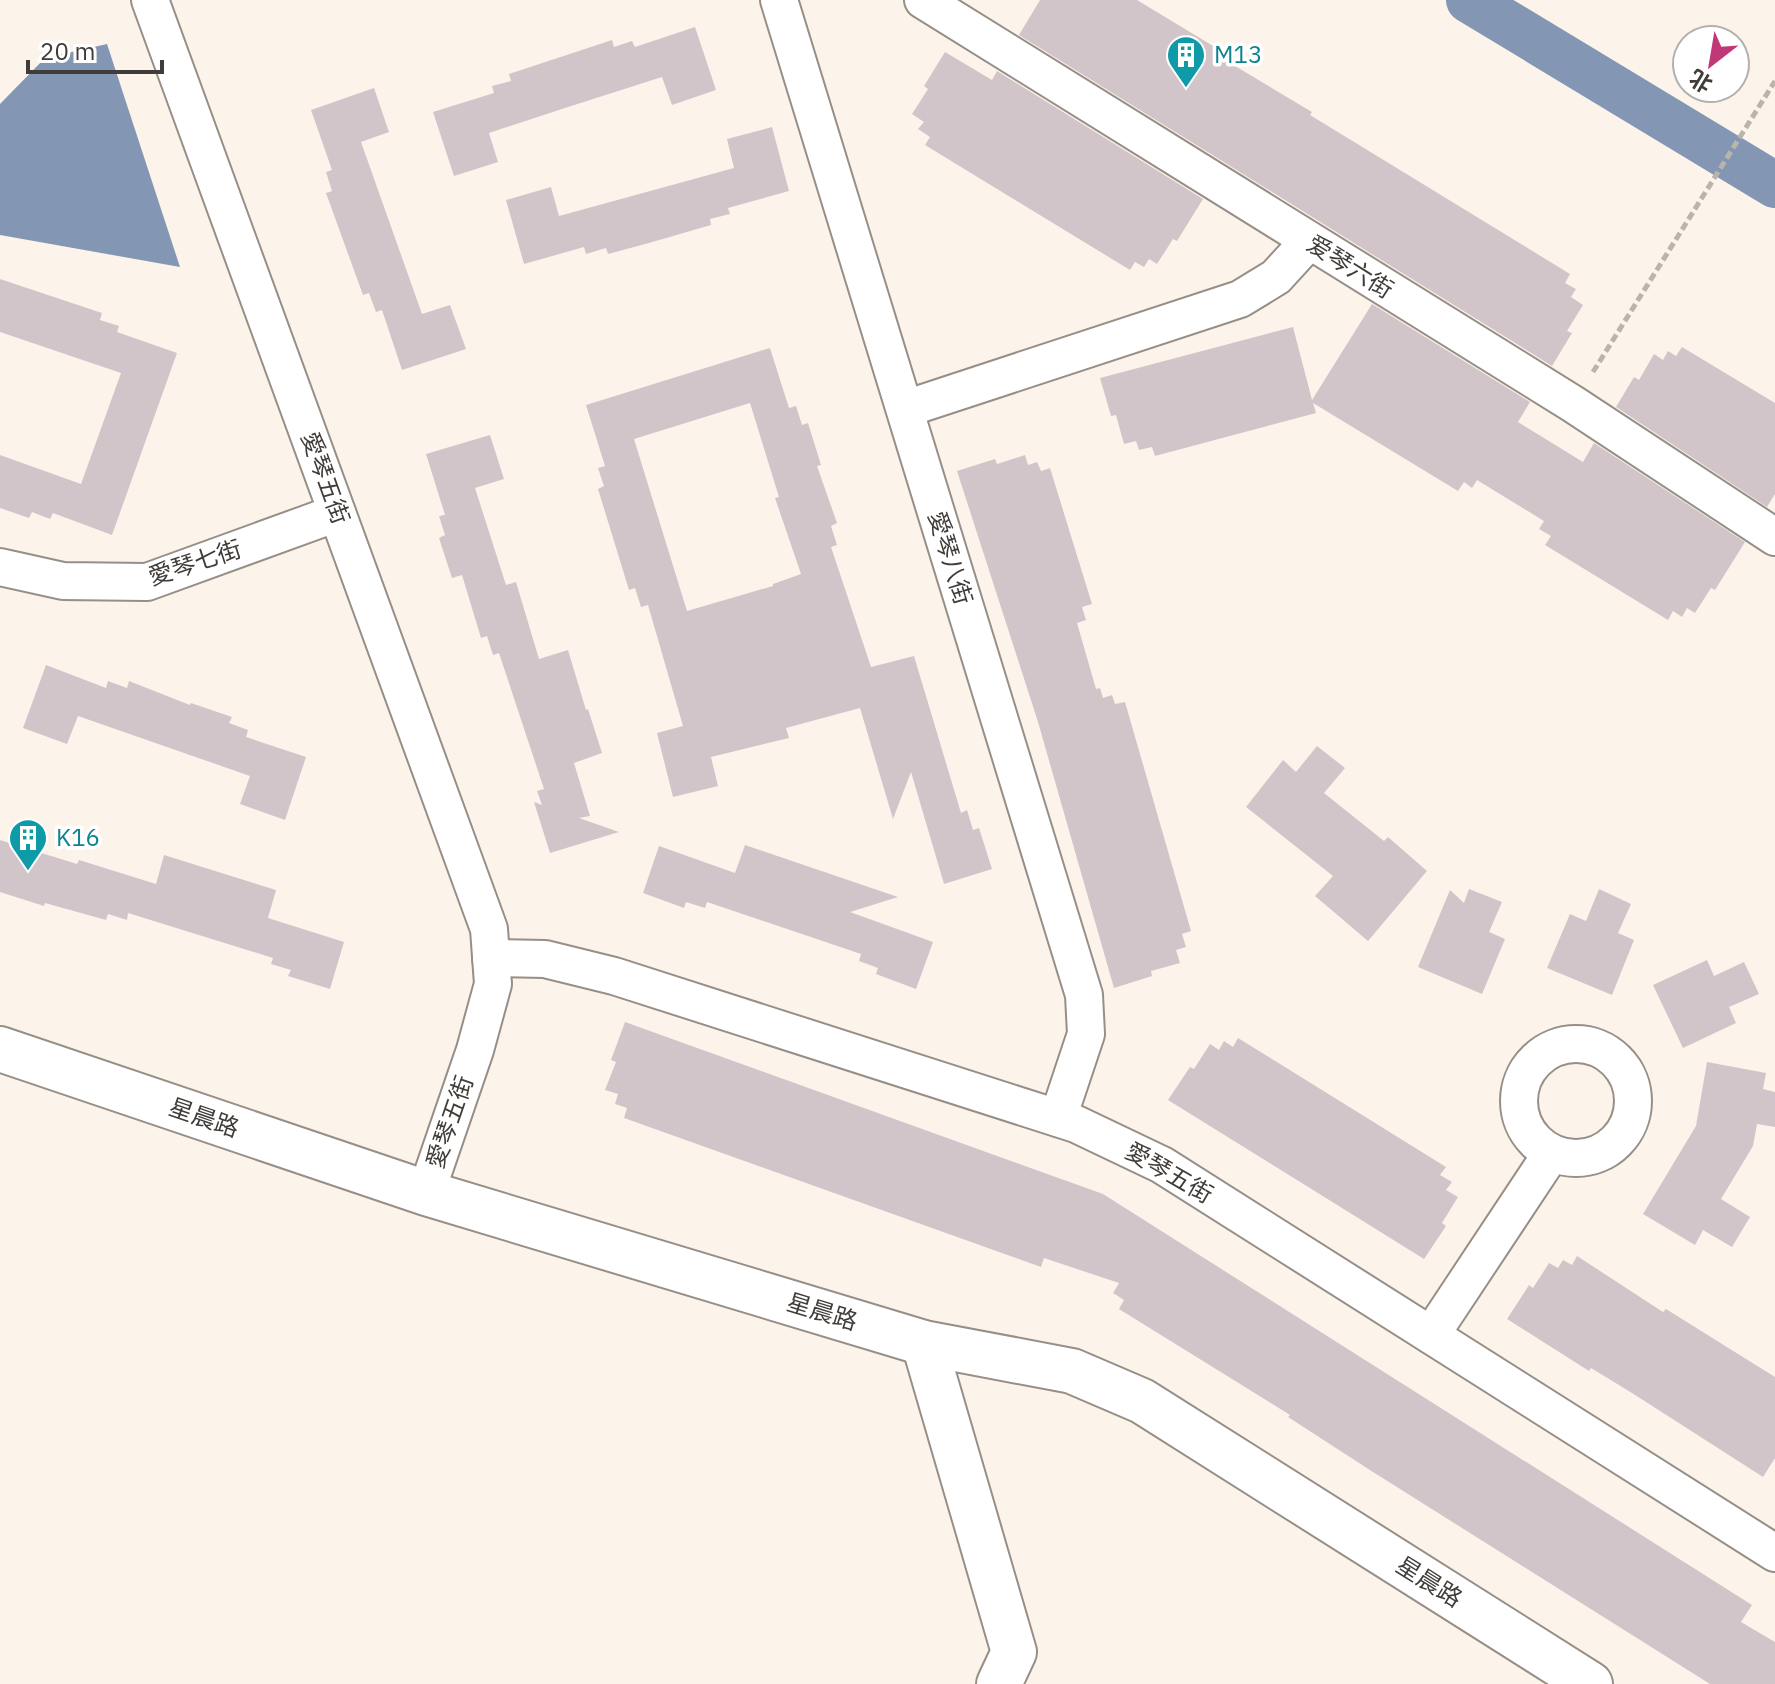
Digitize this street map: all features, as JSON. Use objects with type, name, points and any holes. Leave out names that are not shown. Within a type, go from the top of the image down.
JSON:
[{"type":"street","name":"愛琴五街","points":[[150,0],[489,929],[493,984],[475,1050],[426,1193]]},
{"type":"street","name":"愛琴八街","points":[[779,0],[1084,995],[1086,1034],[1058,1118]]},
{"type":"street","name":"爱琴六街","points":[[923,0],[1573,404],[1775,537]]},
{"type":"street","points":[[905,409],[1240,299],[1276,277],[1309,241]]},
{"type":"street","name":"愛琴七街","points":[[0,567],[63,581],[147,582],[337,513]]},
{"type":"street","name":"愛琴五街","points":[[491,958],[545,959],[614,976],[1076,1124],[1162,1165],[1775,1553]]},
{"type":"street","name":"星晨路","points":[[0,1049],[426,1193],[924,1343],[1072,1371],[1142,1401],[1590,1684]]},
{"type":"street","points":[[1431,1335],[1551,1154]]},
{"type":"street","points":[[924,1343],[1014,1652],[999,1684]]},
{"type":"path","points":[[1573,404],[1775,81]]},
{"type":"water","points":[[107,44],[180,267],[0,235],[0,104],[45,58]]},
{"type":"building","points":[[1040,0],[1137,0],[1228,55],[1225,60],[1312,112],[1310,115],[1570,274],[1565,283],[1576,289],[1571,297],[1583,305],[1567,331],[1572,333],[1552,366],[1019,35]]},
{"type":"building","points":[[695,27],[716,90],[672,105],[662,77],[565,108],[489,133],[498,162],[454,176],[433,112],[494,93],[492,86],[511,81],[509,74],[612,40],[614,47],[632,41],[635,47]]},
{"type":"building","points":[[945,52],[992,80],[997,71],[1203,199],[1177,241],[1173,239],[1157,264],[1149,259],[1144,267],[1135,262],[1130,270],[925,145],[930,137],[918,129],[924,122],[912,114],[928,89],[924,86]]},
{"type":"building","points":[[374,88],[389,132],[361,142],[422,314],[450,305],[466,349],[402,370],[382,310],[376,312],[369,293],[363,295],[326,193],[332,191],[326,172],[332,170],[311,110]]},
{"type":"building","points":[[772,127],[789,191],[728,208],[730,214],[710,219],[711,225],[649,243],[608,254],[606,248],[586,254],[584,247],[524,264],[506,200],[551,187],[559,216],[734,168],[727,139]]},
{"type":"building","points":[[0,279],[102,313],[100,320],[119,326],[117,332],[177,353],[112,535],[53,513],[50,519],[32,512],[29,518],[0,508],[0,455],[81,484],[121,373],[0,332]]},
{"type":"building","points":[[1372,304],[1530,402],[1518,422],[1583,462],[1594,443],[1745,542],[1715,590],[1711,588],[1695,613],[1687,608],[1682,617],[1673,611],[1668,620],[1545,545],[1551,536],[1539,529],[1544,521],[1477,480],[1472,488],[1464,482],[1458,491],[1313,403],[1316,413],[1155,456],[1152,447],[1139,450],[1136,441],[1124,444],[1116,415],[1111,416],[1100,378],[1293,327],[1312,400]]},
{"type":"building","points":[[1682,347],[1775,403],[1775,494],[1767,507],[1616,407],[1634,377],[1639,380],[1654,354],[1663,360],[1668,351],[1676,356]]},
{"type":"building","points":[[770,348],[789,408],[796,406],[802,425],[808,423],[821,465],[817,466],[837,523],[831,526],[837,545],[831,547],[871,667],[914,656],[961,813],[967,810],[973,830],[979,828],[992,869],[944,884],[911,772],[893,819],[860,708],[786,728],[789,738],[711,757],[718,786],[673,797],[657,733],[683,726],[648,605],[641,607],[635,588],[629,590],[598,489],[604,486],[598,468],[605,466],[586,405]],"holes":[[[750,403],[779,497],[775,498],[801,574],[773,586],[687,611],[634,439]]]},
{"type":"building","points":[[490,435],[504,479],[475,488],[506,585],[516,582],[539,659],[568,650],[602,753],[574,763],[590,816],[579,818],[619,832],[550,853],[534,802],[542,805],[537,791],[544,789],[499,653],[493,655],[487,636],[481,638],[462,575],[452,578],[439,538],[445,535],[439,516],[445,515],[426,454]]},
{"type":"building","points":[[1025,455],[1028,465],[1037,462],[1041,471],[1050,468],[1092,604],[1082,607],[1086,620],[1077,623],[1096,689],[1100,688],[1103,698],[1112,695],[1115,704],[1125,702],[1191,931],[1182,934],[1186,947],[1176,950],[1180,963],[1151,971],[1152,976],[1114,988],[1038,722],[957,471],[995,459],[997,464]]},
{"type":"building","points":[[46,665],[106,688],[108,681],[127,688],[129,681],[190,705],[232,717],[229,723],[248,730],[246,737],[306,757],[285,820],[240,804],[250,776],[78,716],[67,744],[23,728]]},
{"type":"building","points":[[1317,746],[1345,768],[1324,793],[1384,841],[1388,837],[1427,871],[1368,941],[1315,896],[1333,876],[1246,807],[1283,760],[1296,772]]},
{"type":"building","points":[[0,840],[156,884],[164,855],[276,890],[268,918],[344,942],[330,989],[288,976],[291,970],[271,964],[273,958],[128,913],[127,920],[108,914],[106,920],[0,892]]},
{"type":"building","points":[[745,845],[898,897],[850,912],[933,942],[916,989],[876,974],[878,968],[859,961],[861,954],[707,902],[705,908],[686,902],[684,908],[643,893],[659,846],[735,873]]},
{"type":"building","points":[[1469,889],[1502,902],[1489,932],[1505,939],[1482,994],[1418,967],[1450,890],[1464,903]]},
{"type":"building","points":[[1599,889],[1631,904],[1618,933],[1634,940],[1612,995],[1547,968],[1570,914],[1586,921]]},
{"type":"building","points":[[1707,960],[1714,976],[1744,962],[1759,994],[1729,1007],[1736,1023],[1683,1048],[1653,985]]},
{"type":"building","points":[[625,1022],[1103,1194],[1752,1605],[1741,1622],[1775,1642],[1775,1684],[1710,1684],[1119,1309],[1124,1300],[1113,1293],[1119,1283],[1044,1258],[1041,1267],[624,1118],[627,1108],[615,1104],[618,1094],[605,1090],[616,1062],[611,1060]]},
{"type":"building","points":[[1238,1038],[1446,1167],[1440,1175],[1452,1182],[1446,1190],[1458,1197],[1442,1223],[1446,1226],[1424,1259],[1168,1100],[1210,1044],[1219,1050],[1224,1041],[1233,1047]]},
{"type":"building","points":[[1707,1062],[1766,1073],[1763,1089],[1775,1092],[1775,1127],[1757,1124],[1753,1146],[1721,1199],[1750,1217],[1732,1247],[1703,1230],[1695,1245],[1643,1214],[1696,1126]]},
{"type":"building","points":[[1577,1256],[1663,1312],[1666,1309],[1775,1377],[1775,1458],[1763,1477],[1632,1393],[1591,1368],[1589,1371],[1507,1319],[1529,1285],[1533,1288],[1549,1263],[1558,1268],[1563,1260],[1572,1265]]},
{"type":"waterway","points":[[1469,0],[1775,185]]},
{"type":"place","name":"M13","points":[[1186,89]]},
{"type":"place","name":"K16","points":[[28,872]]}]
